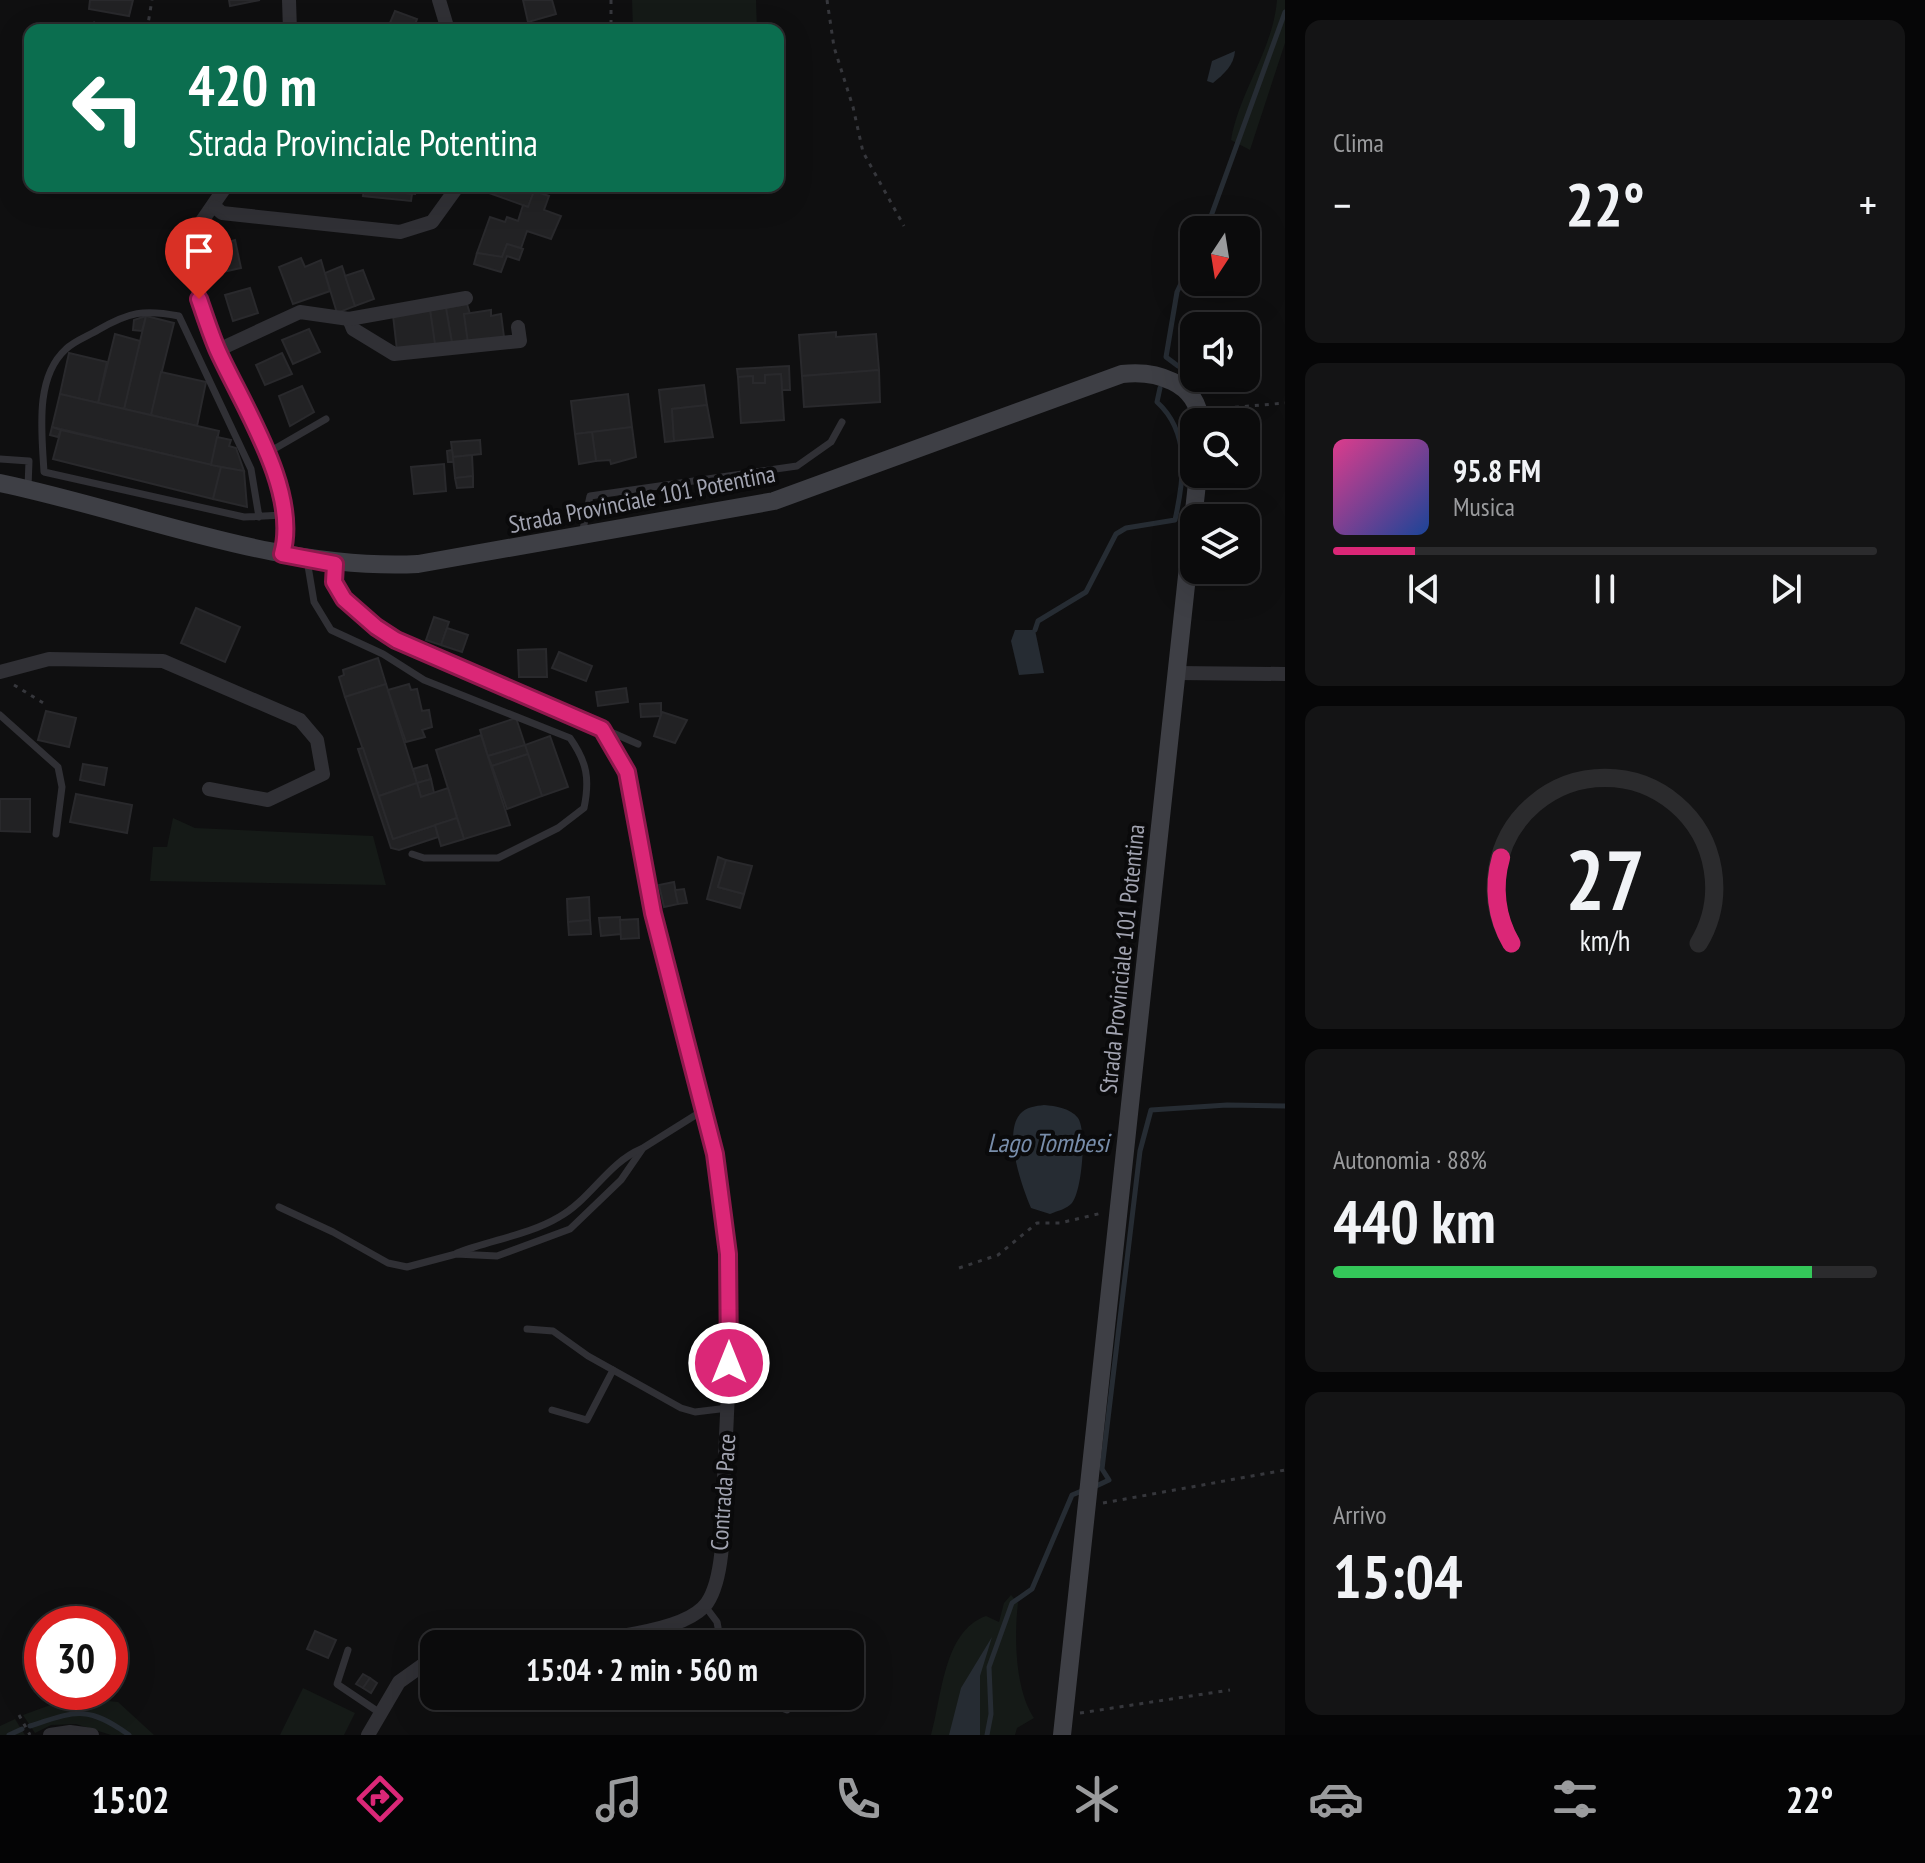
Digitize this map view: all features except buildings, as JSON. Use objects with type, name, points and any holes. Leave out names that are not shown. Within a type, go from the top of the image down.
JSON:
[{"type":"main road","name":"Strada Provinciale 101 Potentina","points":[[0,483],[307,560],[335,564],[418,564],[774,501],[1122,374],[1142,371],[1175,382],[1194,408]]},
{"type":"main road","name":"Strada Provinciale 101 Potentina","points":[[1062,1735],[1197,488]]},
{"type":"street","points":[[289,0],[290,24]]},
{"type":"street","points":[[439,0],[446,24]]},
{"type":"street","points":[[223,192],[189,240],[187,257],[218,350],[269,452],[283,515],[282,554]]},
{"type":"street","points":[[215,207],[222,213],[400,232],[432,222],[454,192]]},
{"type":"street","points":[[218,350],[300,312],[349,319],[466,298]]},
{"type":"street","points":[[349,319],[353,329],[394,354],[520,341],[518,327]]},
{"type":"street","points":[[335,564],[334,582],[344,599],[396,640],[602,729]]},
{"type":"street","points":[[0,672],[49,659],[163,661],[300,720],[317,740],[323,774],[268,800],[209,789]]},
{"type":"street","points":[[1177,673],[1285,674]]},
{"type":"street","name":"Contrada Pace","points":[[602,729],[627,772],[653,913],[715,1154],[728,1254],[728,1408],[720,1547],[716,1577],[705,1606]]},
{"type":"street","points":[[651,1630],[705,1606]]},
{"type":"street","points":[[368,1735],[399,1682],[420,1667]]},
{"type":"street","points":[[50,1735],[70,1732],[92,1735]]},
{"type":"lane","points":[[259,517],[251,469],[179,316],[146,309],[112,322],[66,349],[53,367],[42,410],[44,472],[244,517],[259,517],[283,515]]},
{"type":"lane","points":[[269,452],[326,419]]},
{"type":"lane","points":[[582,536],[581,526],[590,496],[797,466],[831,442],[842,422]]},
{"type":"lane","points":[[0,459],[29,461],[27,489]]},
{"type":"lane","points":[[307,560],[314,602],[331,630],[383,654],[424,680],[570,738],[583,757],[589,782],[584,808],[558,828],[498,858],[424,858],[412,854]]},
{"type":"lane","points":[[0,715],[58,767],[62,787],[56,834]]},
{"type":"lane","points":[[602,729],[638,744]]},
{"type":"lane","points":[[279,1207],[333,1232],[388,1263],[407,1267],[456,1254],[557,1219],[576,1205],[627,1155],[702,1111]]},
{"type":"lane","points":[[456,1254],[497,1256],[570,1229],[621,1180],[643,1148]]},
{"type":"lane","points":[[527,1329],[553,1331],[613,1370],[681,1408],[695,1412],[728,1408]]},
{"type":"lane","points":[[552,1410],[587,1420],[613,1370]]},
{"type":"lane","points":[[705,1606],[717,1622],[718,1630]]},
{"type":"lane","points":[[348,1650],[337,1684],[380,1713]]},
{"type":"path","points":[[148,24],[152,0]]},
{"type":"path","points":[[611,0],[611,24]]},
{"type":"path","points":[[827,0],[834,47],[863,152],[904,226]]},
{"type":"path","points":[[1252,408],[1285,403]]},
{"type":"path","points":[[12,683],[45,704]]},
{"type":"path","points":[[959,1268],[998,1255],[1037,1223],[1060,1223],[1095,1213],[1118,1214]]},
{"type":"path","points":[[1088,1492],[1285,1470]]},
{"type":"path","points":[[1064,1713],[1105,1710],[1230,1690]]},
{"type":"path","points":[[19,1715],[30,1735]]},
{"type":"shaded area","points":[[632,0],[756,0],[757,24],[633,24]]},
{"type":"shaded area","points":[[1277,0],[1285,0],[1285,43],[1250,150],[1231,140],[1241,104],[1269,36]]},
{"type":"shaded area","points":[[173,818],[195,828],[373,836],[386,885],[150,881],[153,847],[167,847]]},
{"type":"shaded area","points":[[1011,1595],[1018,1603],[1016,1647],[1020,1678],[1034,1718],[1017,1728],[1015,1735],[931,1735],[946,1667],[961,1636],[972,1624],[986,1616],[999,1622],[1004,1603]]},
{"type":"shaded area","points":[[303,1688],[355,1713],[344,1735],[280,1735]]},
{"type":"shaded area","points":[[37,1710],[127,1710],[154,1735],[111,1735],[76,1724],[51,1725],[35,1733],[23,1715]]},
{"type":"shaded area","points":[[15,1719],[25,1735],[0,1735],[0,1726]]},
{"type":"water","points":[[1235,51],[1225,73],[1213,83],[1207,81],[1212,61]]},
{"type":"water","points":[[1015,630],[1035,630],[1044,673],[1019,675],[1011,641]]},
{"type":"water","name":"Lago Tombesi","points":[[1044,1105],[1062,1108],[1078,1118],[1083,1147],[1081,1174],[1072,1203],[1050,1214],[1031,1208],[1019,1174],[1013,1134],[1020,1114],[1028,1108]]},
{"type":"water","points":[[992,1637],[980,1676],[980,1735],[949,1735],[961,1688]]},
{"type":"waterway","points":[[1211,216],[1285,12]]},
{"type":"waterway","points":[[1178,366],[1166,357],[1180,286]]},
{"type":"waterway","points":[[1035,630],[1038,621],[1086,592],[1116,534],[1126,528],[1175,520],[1181,489],[1182,457],[1175,428],[1157,402],[1160,388]]},
{"type":"waterway","points":[[1094,1487],[1109,1480],[1102,1469],[1140,1151],[1151,1110],[1227,1105],[1285,1106]]},
{"type":"waterway","points":[[987,1735],[991,1714],[989,1667],[1012,1603],[1032,1589],[1072,1495],[1084,1490]]},
{"type":"waterway","points":[[30,1726],[70,1714],[81,1714],[102,1719],[129,1735]]},
{"type":"waterway","points":[[9,1735],[22,1729]]},
{"type":"route","points":[[199,299],[218,350],[269,452],[283,515],[282,554],[335,564],[334,582],[344,599],[396,640],[602,729],[627,772],[653,913],[715,1154],[728,1254],[729,1363]]}]
